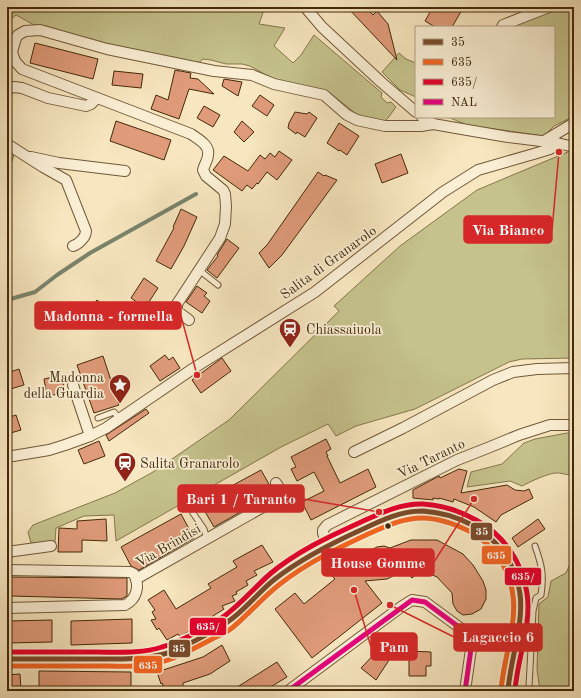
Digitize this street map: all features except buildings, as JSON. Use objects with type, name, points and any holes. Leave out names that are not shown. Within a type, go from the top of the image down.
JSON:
[{"type":"street","points":[[305,7],[322,27],[381,82],[415,111]]},
{"type":"street","points":[[502,26],[549,7]]},
{"type":"street","points":[[189,320],[177,311],[177,304],[223,233],[226,209],[225,194],[223,190],[204,174],[203,170],[208,156],[208,150],[191,134],[22,69],[17,65],[12,52],[18,35],[25,32],[40,30],[107,49],[163,61],[214,71],[252,75],[274,84],[324,95],[347,115],[357,120],[385,126],[420,126],[433,124],[574,147]]},
{"type":"street","points":[[7,89],[14,87],[22,88],[48,98],[86,106],[91,104],[97,98]]},
{"type":"street","points":[[424,118],[433,124]]},
{"type":"street","points":[[544,141],[574,122]]},
{"type":"street","name":"Salita di Granarolo","points":[[7,457],[49,450],[90,436],[120,418],[194,368],[315,292],[443,192],[478,170],[550,149],[556,143]]},
{"type":"street","points":[[7,144],[66,180],[86,230],[85,236],[73,246]]},
{"type":"street","points":[[23,155],[59,163],[125,171]]},
{"type":"street","points":[[354,452],[403,428],[493,380],[513,372],[538,369],[574,368]]},
{"type":"street","points":[[73,384],[90,436]]},
{"type":"street","name":"Via Taranto","points":[[327,545],[323,533],[324,527],[457,460],[519,435],[550,425],[574,424]]},
{"type":"street","name":"Via Brindisi","points":[[136,579],[284,495],[276,483]]},
{"type":"street","points":[[7,659],[134,659],[164,654],[194,641],[227,623],[275,579],[327,545],[402,513],[411,511],[430,511],[450,515],[468,522],[487,535],[508,560],[518,585],[520,596],[508,691]]},
{"type":"street","points":[[7,552],[51,546]]},
{"type":"street","name":"Via Brindisi","points":[[7,570],[130,572],[134,574],[137,585],[131,602],[125,605],[7,608]]},
{"type":"street","points":[[288,691],[412,600],[425,602],[433,606],[463,630],[470,638],[471,646],[465,691]]},
{"type":"lane","points":[[199,270],[218,285]]},
{"type":"lane","points":[[98,418],[114,412],[120,418]]},
{"type":"lane","points":[[193,513],[204,529],[207,539]]},
{"type":"lane","points":[[530,691],[533,611],[536,598],[541,595],[543,582],[541,565],[535,546]]},
{"type":"shaded area","points":[[7,7],[265,7],[259,24],[285,28],[274,46],[293,63],[301,55],[314,35],[382,93],[381,97],[387,103],[391,102],[396,107],[384,122],[359,116],[331,94],[319,90],[282,84],[250,66],[242,64],[226,64],[203,59],[197,64],[110,45],[34,25],[16,15],[10,20],[7,47]]},
{"type":"shaded area","points":[[541,7],[574,7],[574,116],[554,126],[544,136],[467,125],[450,118],[555,118],[555,26],[500,26]]},
{"type":"shaded area","points":[[399,53],[406,59],[415,63],[415,97],[400,90],[382,72]]},
{"type":"shaded area","points":[[7,149],[14,155],[7,172]]},
{"type":"shaded area","points":[[570,151],[574,154],[570,167],[574,169],[574,358],[522,359],[509,362],[415,409],[356,426],[336,436],[328,424],[281,447],[116,541],[114,515],[84,516],[56,528],[55,542],[31,543],[28,532],[33,525],[115,493],[153,472],[229,420],[339,311],[334,306],[400,246],[477,190]]},
{"type":"shaded area","points":[[574,433],[574,475],[555,473],[522,486],[510,481],[467,487],[471,472],[502,464],[524,443],[535,439]]},
{"type":"shaded area","points":[[574,559],[574,691],[540,691],[537,669],[539,604],[548,597],[551,581],[566,573],[572,560]]},
{"type":"waterway","points":[[7,300],[35,292],[90,253],[196,194]]},
{"type":"transit line","name":"635/","points":[[7,652],[129,652],[146,651],[169,645],[194,634],[223,617],[280,566],[324,539],[374,516],[398,507],[423,504],[451,509],[486,526],[503,542],[516,560],[525,582],[528,617],[515,691]]},
{"type":"transit line","name":"35","points":[[7,659],[129,659],[155,656],[171,652],[226,623],[239,613],[275,579],[318,551],[384,519],[399,514],[422,511],[448,515],[472,525],[498,545],[510,563],[518,583],[521,606],[508,691]]},
{"type":"transit line","name":"635","points":[[7,666],[132,666],[160,663],[191,650],[230,629],[280,584],[301,569],[322,557],[366,535],[393,524],[415,518],[428,518],[453,524],[479,537],[500,559],[508,577],[514,607],[501,691]]},
{"type":"transit line","name":"NAL","points":[[288,691],[412,600],[425,602],[467,633],[472,642],[465,691]]},
{"type":"place","name":"Via Bianco","points":[[559,152]]},
{"type":"place","name":"Chiassaiuola","points":[[290,348]]},
{"type":"place","name":"Madonna - formella","points":[[197,375]]},
{"type":"place","name":"Madonna della Guardia","points":[[120,404]]},
{"type":"place","name":"Salita Granarolo","points":[[125,482]]},
{"type":"place","name":"House Gomme","points":[[474,499]]},
{"type":"place","name":"Bari 1 / Taranto","points":[[379,512]]},
{"type":"place","name":"Pam","points":[[354,590]]},
{"type":"place","name":"Lagaccio 6","points":[[390,605]]}]
